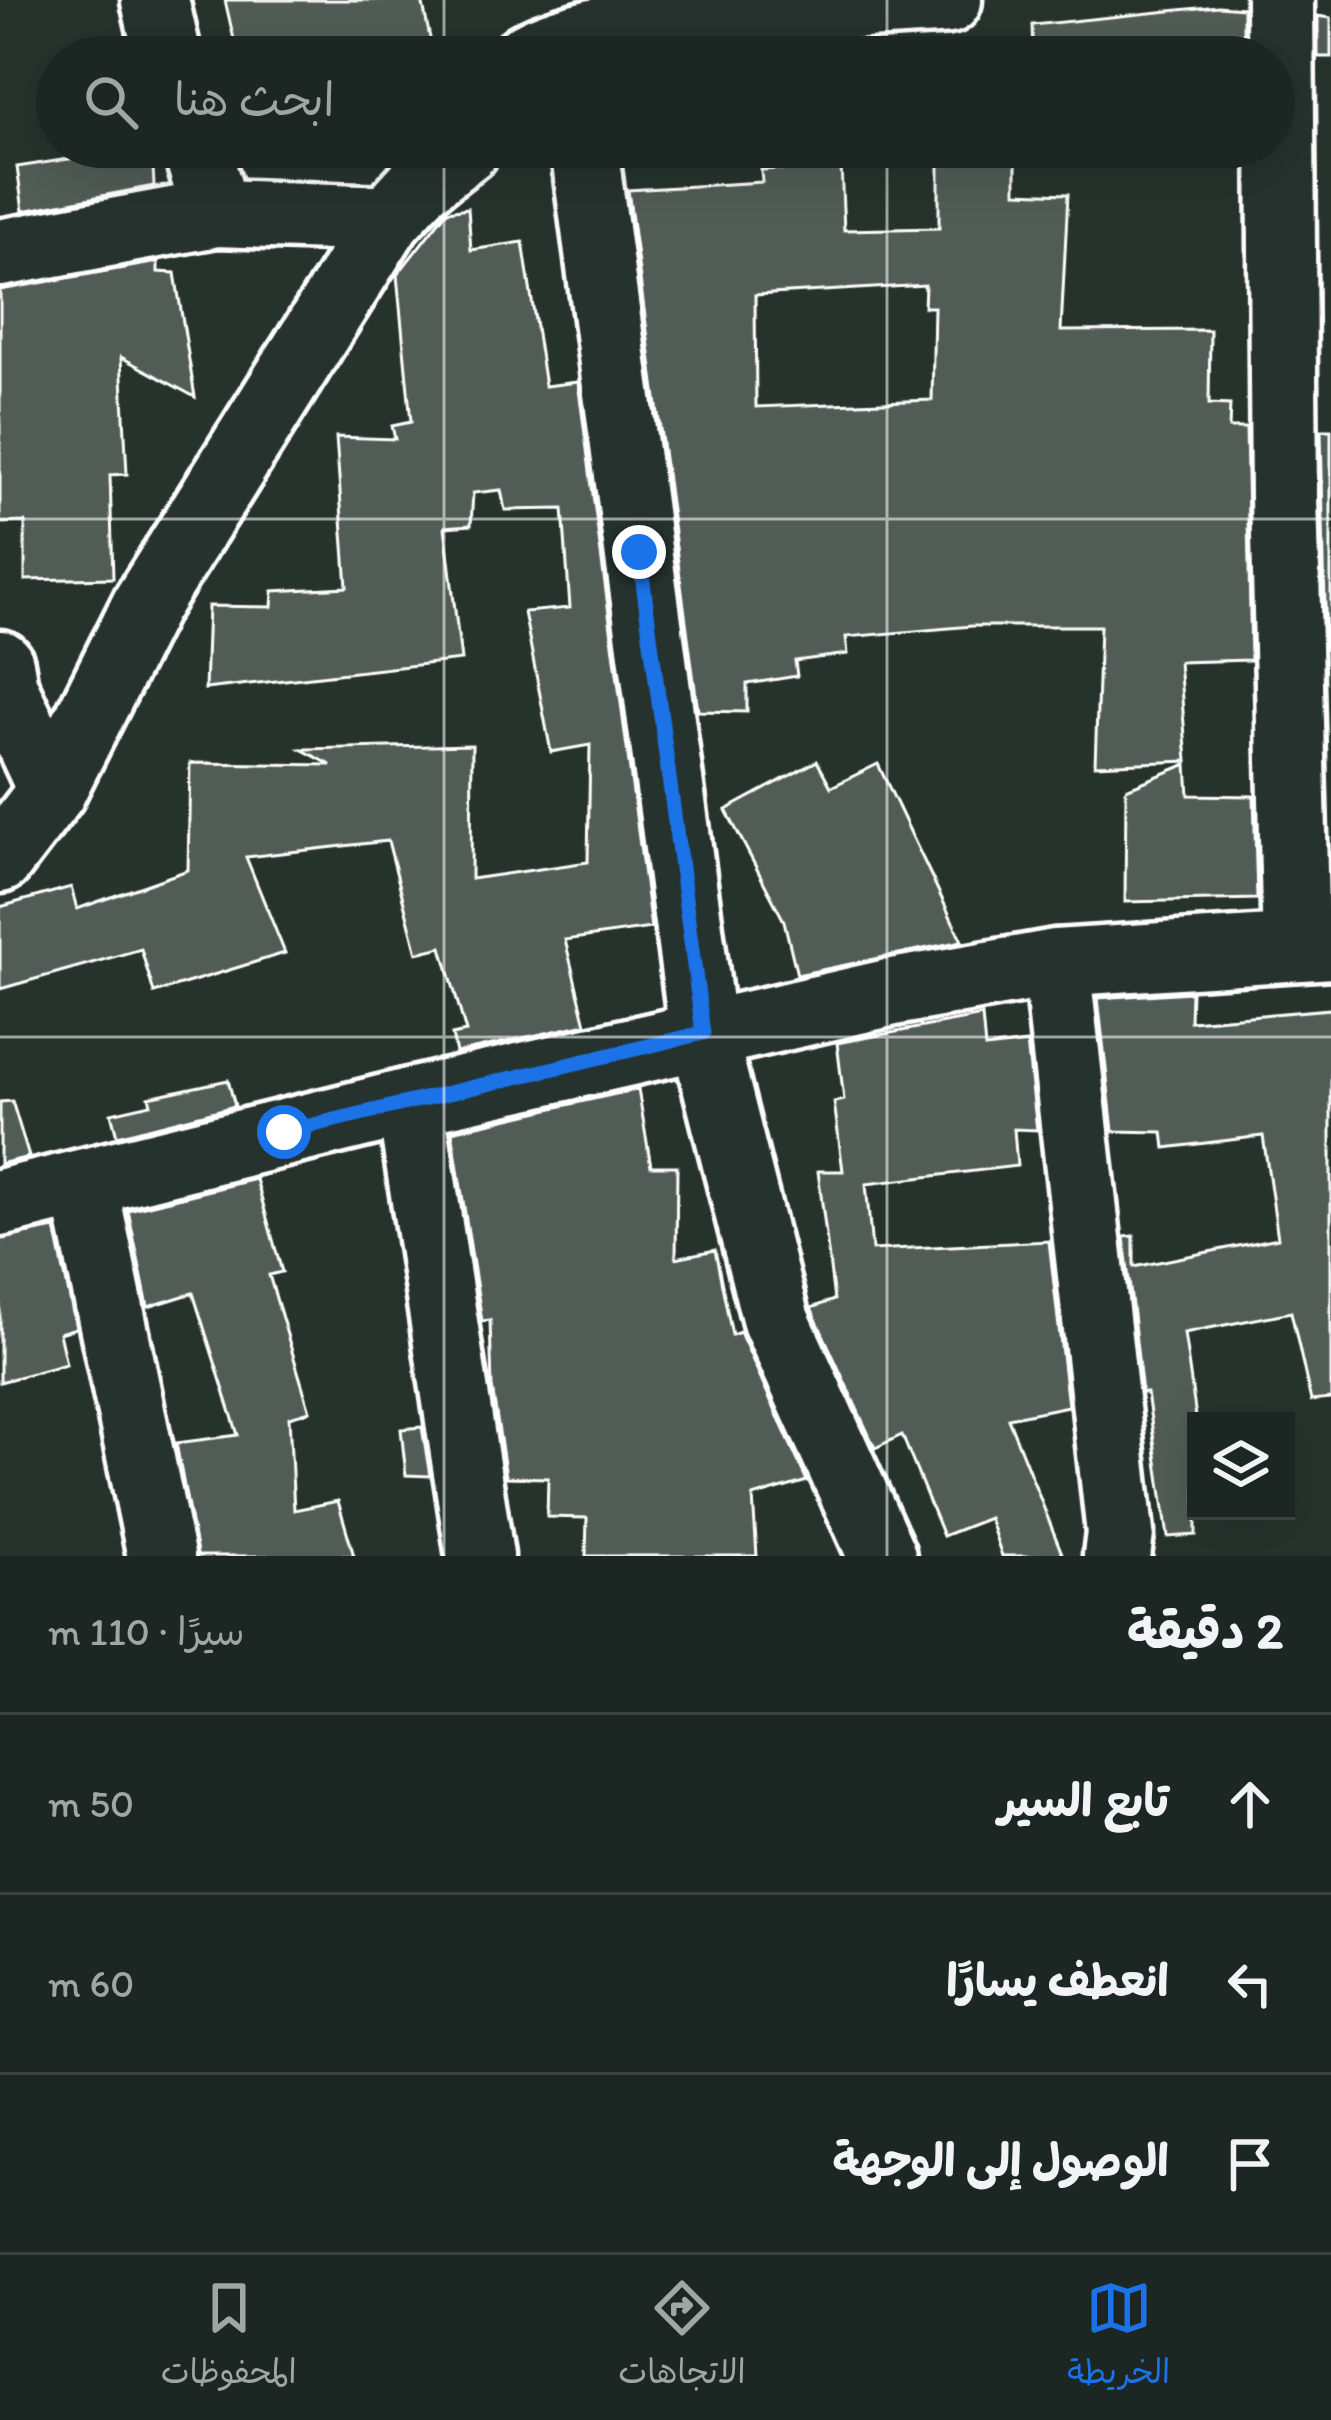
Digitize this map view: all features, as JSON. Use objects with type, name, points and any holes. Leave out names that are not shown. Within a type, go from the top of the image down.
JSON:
[{"type":"street","points":[[155,0],[163,36]]},
{"type":"street","points":[[574,36],[659,23],[948,0]]},
{"type":"street","points":[[1280,0],[1280,36]]},
{"type":"street","points":[[202,168],[216,213]]},
{"type":"street","points":[[0,859],[52,791],[146,604],[388,219],[440,168]]},
{"type":"street","points":[[587,168],[703,1033],[776,1321],[882,1556]]},
{"type":"street","points":[[0,1203],[703,1033],[1056,963],[1314,946],[1284,497],[1281,168]]},
{"type":"street","points":[[0,253],[216,213],[388,219]]},
{"type":"street","points":[[0,664],[4,688],[52,791]]},
{"type":"street","points":[[1056,963],[1120,1534],[1117,1556]]},
{"type":"street","points":[[410,1102],[480,1556]]},
{"type":"street","points":[[84,1184],[160,1556]]},
{"type":"building","points":[[225,0],[422,0],[430,36],[233,36]]},
{"type":"building","points":[[1218,6],[1243,8],[1243,36],[1032,36],[1032,25]]},
{"type":"building","points":[[1318,16],[1331,18],[1331,57],[1318,57]]},
{"type":"building","points":[[17,167],[153,168],[154,186],[23,211]]},
{"type":"building","points":[[841,168],[844,230],[939,228],[939,168],[1016,168],[1016,192],[1068,194],[1061,331],[1210,330],[1209,404],[1230,405],[1229,428],[1246,428],[1251,660],[1179,662],[1187,761],[1095,765],[1100,626],[972,626],[846,637],[848,654],[795,661],[797,676],[747,684],[747,712],[698,711],[628,190],[762,182],[761,170]],"holes":[[[925,285],[924,307],[934,307],[932,400],[756,407],[755,295]]]},
{"type":"building","points":[[468,208],[471,250],[523,242],[545,386],[578,382],[651,928],[565,940],[586,1024],[456,1053],[452,1035],[466,1032],[442,947],[417,953],[388,841],[246,857],[285,953],[154,993],[141,949],[0,989],[0,907],[71,887],[77,909],[188,870],[190,763],[331,765],[301,749],[472,745],[471,879],[588,862],[590,745],[551,752],[524,612],[570,608],[563,509],[505,510],[501,490],[473,493],[471,525],[445,527],[461,660],[205,689],[208,606],[272,607],[273,591],[347,587],[336,437],[395,439],[392,426],[411,422],[397,275],[447,211]]},
{"type":"building","points":[[158,262],[158,272],[175,273],[195,397],[121,357],[127,474],[110,475],[113,578],[25,580],[25,522],[0,523],[0,290]]},
{"type":"building","points":[[1321,430],[1331,430],[1331,650],[1326,649]]},
{"type":"building","points":[[817,761],[831,787],[878,764],[962,941],[797,975],[784,921],[726,810]]},
{"type":"building","points":[[1187,764],[1189,795],[1254,796],[1257,899],[1125,902],[1126,789]]},
{"type":"building","points":[[1191,992],[1190,1021],[1331,1009],[1331,1399],[1311,1401],[1291,1312],[1184,1333],[1195,1412],[1187,1412],[1187,1520],[1196,1520],[1196,1535],[1168,1537],[1147,1393],[1142,1393],[1124,1237],[1134,1236],[1134,1267],[1278,1238],[1263,1136],[1165,1148],[1163,1132],[1113,1131],[1098,998]]},
{"type":"building","points":[[982,1016],[985,1048],[1027,1043],[1037,1130],[1014,1129],[1017,1166],[866,1184],[872,1250],[1049,1241],[1068,1406],[1008,1418],[1063,1556],[1002,1556],[989,1518],[943,1536],[902,1435],[875,1448],[811,1308],[834,1300],[818,1171],[843,1171],[834,1102],[844,1100],[837,1043]]},
{"type":"building","points":[[228,1080],[235,1106],[117,1136],[111,1113],[151,1104],[149,1097]]},
{"type":"building","points":[[638,1089],[651,1166],[677,1166],[676,1258],[715,1250],[732,1335],[740,1332],[807,1481],[753,1497],[757,1556],[586,1556],[587,1518],[547,1517],[548,1478],[506,1477],[492,1387],[490,1320],[482,1321],[452,1131]]},
{"type":"building","points":[[12,1101],[29,1157],[0,1164],[0,1102]]},
{"type":"building","points":[[256,1179],[282,1272],[269,1275],[310,1411],[289,1417],[294,1510],[338,1501],[354,1556],[197,1556],[176,1443],[238,1435],[193,1293],[148,1307],[128,1210]]},
{"type":"building","points":[[55,1228],[76,1328],[59,1333],[66,1364],[0,1382],[0,1239]]},
{"type":"building","points":[[422,1427],[430,1476],[406,1475],[401,1429]]},
{"type":"route","points":[[284,1132],[703,1033],[639,552]]}]
